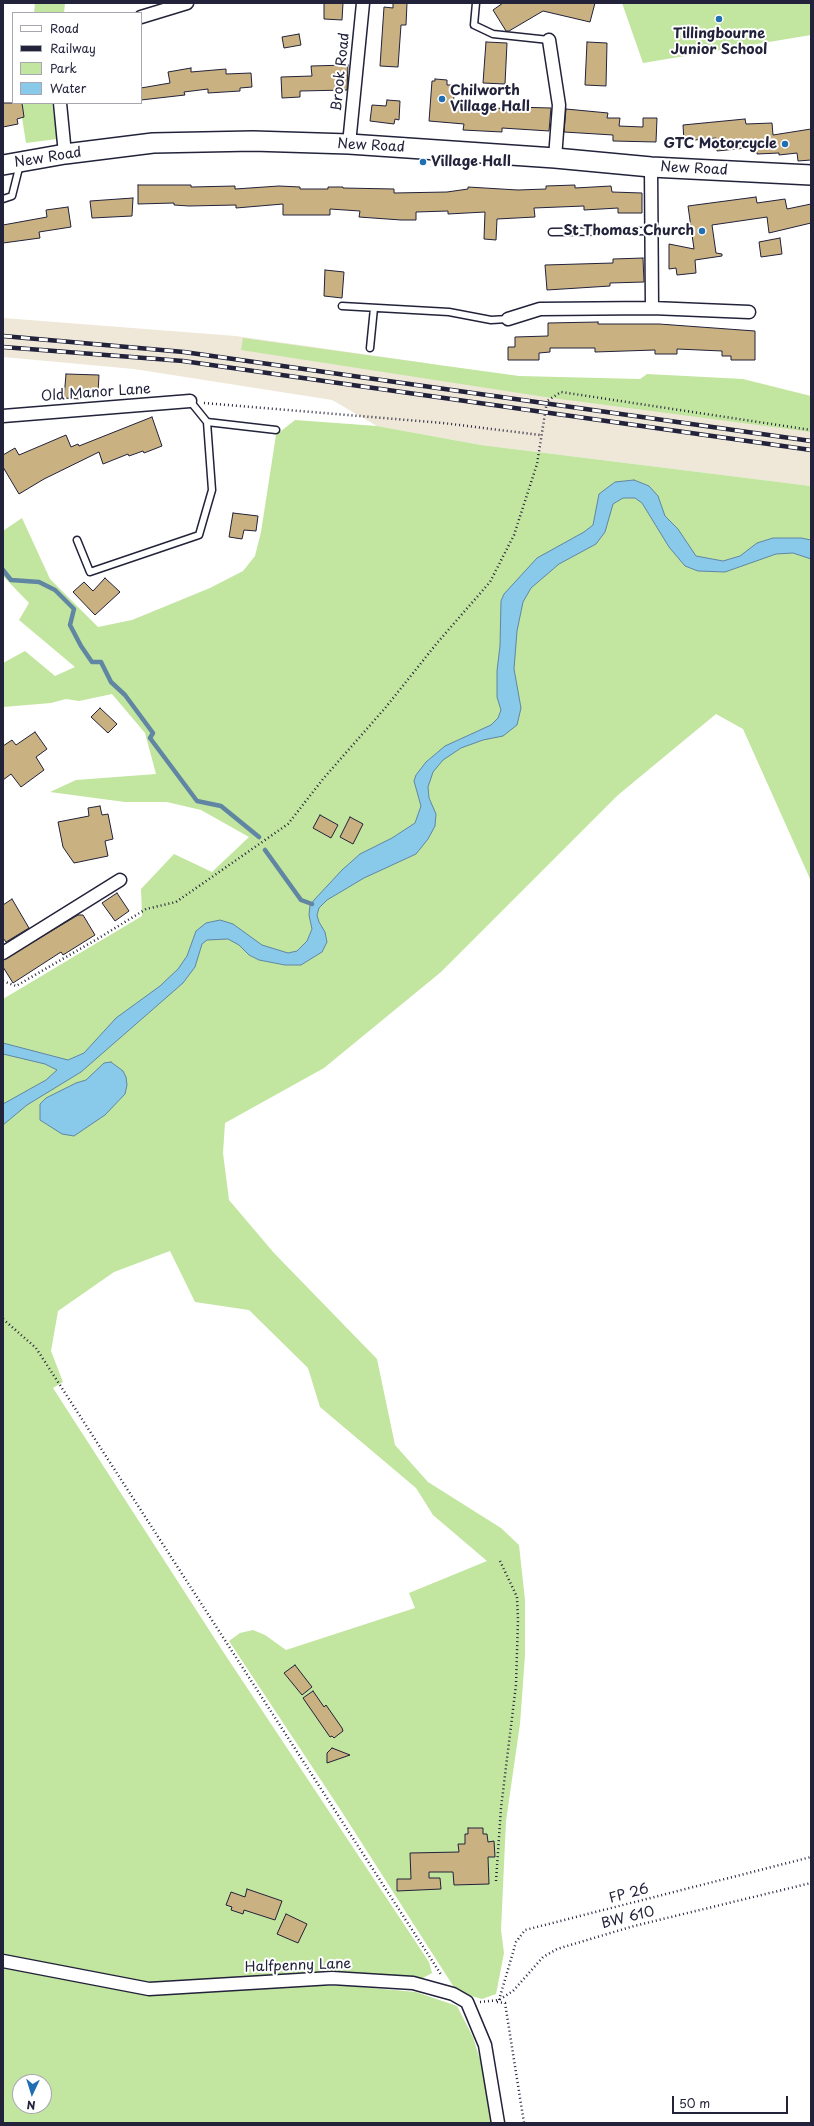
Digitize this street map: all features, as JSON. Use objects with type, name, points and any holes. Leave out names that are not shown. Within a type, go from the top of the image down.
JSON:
[{"type":"main road","name":"New Road","points":[[12,163],[65,154],[153,143],[253,141],[349,144],[555,158],[651,167],[811,175]]},
{"type":"street","points":[[142,17],[187,3]]},
{"type":"street","name":"Brook Road","points":[[349,144],[363,3]]},
{"type":"street","points":[[549,40],[559,104],[555,158]]},
{"type":"street","points":[[60,104],[65,154]]},
{"type":"street","points":[[651,167],[652,308]]},
{"type":"street","points":[[508,319],[540,309],[652,308],[749,312]]},
{"type":"street","name":"Old Manor Lane","points":[[3,416],[190,401]]},
{"type":"street","points":[[3,953],[120,880]]},
{"type":"street","name":"Halfpenny Lane","points":[[3,1961],[148,1989],[332,1978],[413,1983],[453,1994],[467,2002]]},
{"type":"street","points":[[467,2002],[485,2045],[498,2123]]},
{"type":"lane","points":[[476,3],[474,24],[493,34],[549,40]]},
{"type":"lane","points":[[3,198],[12,196],[12,163]]},
{"type":"lane","points":[[552,232],[652,231]]},
{"type":"lane","points":[[342,306],[449,312],[491,320],[508,319]]},
{"type":"lane","points":[[370,348],[374,308]]},
{"type":"lane","points":[[77,540],[90,572],[199,535],[212,490],[206,422],[190,401]]},
{"type":"lane","points":[[206,422],[276,430]]},
{"type":"path","points":[[3,981],[16,986],[146,909],[176,902],[288,824],[323,779],[386,707],[437,643],[490,582],[514,535],[537,464],[540,435],[547,401],[561,392],[811,430]]},
{"type":"path","points":[[190,401],[443,423],[540,435]]},
{"type":"path","points":[[3,1319],[36,1348],[453,1994]]},
{"type":"path","points":[[496,1881],[500,1808],[516,1685],[518,1620],[517,1597],[500,1561]]},
{"type":"path","name":"FP 26","points":[[498,2000],[516,1942],[525,1930],[811,1857]]},
{"type":"path","name":"BW 610","points":[[467,2002],[495,2001],[514,1991],[543,1957],[557,1949],[634,1926],[811,1884]]},
{"type":"path","points":[[495,2001],[506,2003],[524,2123]]},
{"type":"shaded area","points":[[3,318],[236,336],[426,363],[488,377],[811,419],[811,486],[481,445],[377,426],[332,400],[134,369],[3,357]]},
{"type":"green space","points":[[35,3],[65,3],[64,12],[34,12]]},
{"type":"green space","name":"Tillingbourne Junior School","points":[[622,3],[811,3],[811,35],[643,63]]},
{"type":"green space","points":[[52,104],[57,139],[26,143],[20,105]]},
{"type":"green space","points":[[243,338],[519,376],[640,379],[647,374],[743,379],[811,396],[811,432],[545,397],[241,350]]},
{"type":"green space","points":[[295,420],[377,426],[481,445],[811,486],[811,881],[743,729],[716,714],[618,795],[441,972],[324,1068],[225,1123],[223,1153],[229,1200],[274,1253],[377,1359],[395,1445],[428,1482],[501,1528],[519,1545],[525,1600],[525,1655],[520,1724],[506,1821],[501,1930],[504,1953],[496,1994],[482,1999],[457,1992],[340,1809],[229,1641],[240,1633],[253,1630],[265,1635],[286,1650],[415,1608],[409,1593],[487,1561],[433,1515],[416,1488],[320,1407],[308,1368],[249,1310],[195,1302],[170,1251],[114,1272],[58,1311],[51,1351],[63,1382],[53,1388],[222,1650],[429,1962],[432,1973],[423,1978],[383,1974],[323,1972],[295,1976],[301,1986],[350,1986],[416,1992],[457,2006],[473,2037],[484,2073],[491,2123],[3,2123],[3,999],[142,916],[141,889],[174,854],[212,872],[249,837],[201,810],[167,802],[125,802],[50,792],[76,780],[156,774],[145,733],[112,694],[79,701],[66,699],[51,703],[3,707],[3,663],[25,651],[55,676],[75,667],[19,620],[29,603],[3,576],[3,531],[22,518],[50,579],[98,627],[132,620],[210,588],[243,571],[255,556],[261,532],[276,435]]},
{"type":"water","points":[[634,480],[649,486],[658,496],[665,516],[678,529],[696,556],[723,561],[740,556],[757,543],[773,538],[801,538],[811,540],[811,559],[793,553],[776,554],[725,572],[698,571],[685,566],[669,547],[642,503],[635,498],[623,498],[613,504],[605,532],[596,544],[559,564],[531,588],[523,602],[517,631],[514,669],[521,708],[517,725],[503,736],[483,740],[461,748],[443,760],[433,772],[428,787],[429,798],[436,814],[435,826],[428,839],[416,854],[364,878],[327,900],[319,908],[317,915],[325,932],[327,942],[322,952],[301,965],[285,965],[259,960],[249,955],[239,945],[228,939],[207,940],[202,944],[195,967],[183,983],[81,1072],[27,1105],[3,1125],[3,1104],[46,1080],[57,1070],[45,1064],[3,1054],[3,1043],[68,1060],[84,1053],[116,1018],[160,986],[178,969],[187,956],[196,931],[206,923],[220,920],[233,924],[262,945],[288,953],[297,951],[307,941],[312,929],[309,915],[310,905],[315,899],[342,870],[360,854],[392,838],[415,823],[421,806],[414,781],[416,775],[426,762],[445,746],[491,725],[498,718],[501,710],[497,697],[497,671],[500,646],[501,601],[504,594],[537,558],[584,532],[593,525],[599,494],[615,482]]},
{"type":"water","points":[[111,1062],[123,1071],[126,1077],[127,1085],[125,1094],[105,1115],[74,1136],[62,1134],[40,1120],[40,1104],[46,1098],[76,1083],[86,1080],[104,1063]]},
{"type":"building","points":[[324,3],[343,3],[342,20],[324,19]]},
{"type":"building","points":[[393,3],[407,3],[406,25],[401,25],[398,67],[380,66],[384,7],[393,8]]},
{"type":"building","points":[[503,3],[595,3],[590,22],[543,11],[509,31],[506,31],[493,10]]},
{"type":"building","points":[[299,34],[301,45],[284,48],[282,37]]},
{"type":"building","points":[[486,42],[507,43],[505,84],[483,83]]},
{"type":"building","points":[[587,42],[607,43],[606,86],[585,85]]},
{"type":"building","points":[[348,65],[347,90],[300,91],[300,97],[282,98],[281,77],[312,76],[311,66]]},
{"type":"building","points":[[191,68],[191,72],[226,69],[226,74],[251,73],[252,87],[240,88],[240,91],[208,93],[208,89],[184,92],[185,95],[142,100],[142,88],[170,83],[168,72]]},
{"type":"building","points":[[435,79],[447,80],[447,85],[455,85],[453,106],[514,109],[514,107],[551,108],[549,131],[502,128],[502,132],[463,130],[464,124],[429,121],[432,81],[435,81]]},
{"type":"building","points":[[387,100],[400,101],[399,120],[395,119],[394,124],[370,121],[372,105],[386,106]]},
{"type":"building","points":[[3,103],[22,104],[24,117],[17,119],[18,124],[3,127]]},
{"type":"building","points":[[566,109],[608,113],[607,118],[620,118],[619,126],[643,127],[643,118],[657,118],[656,142],[613,141],[613,135],[564,132]]},
{"type":"building","points":[[745,119],[746,124],[772,123],[773,135],[811,129],[811,160],[798,161],[797,153],[779,155],[779,153],[757,154],[756,147],[717,151],[716,138],[684,141],[683,125]]},
{"type":"building","points":[[138,185],[191,185],[191,187],[235,186],[235,189],[279,186],[300,187],[300,189],[328,189],[328,187],[343,187],[394,189],[394,193],[447,192],[468,189],[468,187],[518,190],[546,189],[546,186],[575,185],[575,188],[611,186],[612,192],[642,193],[642,213],[618,213],[618,208],[584,210],[584,206],[534,208],[535,217],[497,219],[496,240],[484,239],[485,212],[448,214],[448,211],[416,212],[416,220],[401,220],[359,217],[360,211],[330,209],[330,215],[283,215],[283,204],[236,208],[236,205],[189,206],[174,205],[174,203],[138,204]]},
{"type":"building","points":[[756,197],[757,203],[785,199],[787,209],[811,204],[811,223],[769,233],[767,217],[712,225],[716,253],[722,254],[722,256],[695,260],[696,273],[677,275],[676,268],[669,269],[669,244],[694,249],[688,206]]},
{"type":"building","points":[[133,198],[132,216],[92,218],[90,201]]},
{"type":"building","points":[[68,207],[71,227],[39,232],[40,238],[3,243],[3,225],[47,217],[46,210]]},
{"type":"building","points":[[780,238],[782,254],[761,257],[759,242]]},
{"type":"building","points":[[643,258],[644,282],[610,283],[610,286],[547,290],[545,265],[613,263],[613,259]]},
{"type":"building","points":[[325,270],[344,272],[342,298],[324,296]]},
{"type":"building","points":[[598,322],[598,324],[659,324],[755,331],[755,360],[731,360],[731,356],[722,356],[722,351],[677,349],[677,354],[655,354],[655,350],[595,352],[595,348],[550,348],[550,352],[539,353],[539,360],[508,360],[508,347],[515,347],[515,337],[548,336],[548,323]]},
{"type":"building","points":[[66,374],[99,375],[98,393],[81,392],[80,399],[64,398]]},
{"type":"building","points":[[152,417],[162,446],[144,453],[143,451],[129,456],[128,454],[103,464],[99,452],[44,479],[19,494],[3,467],[3,455],[15,448],[19,455],[66,435],[71,447],[78,444],[79,446]]},
{"type":"building","points":[[233,513],[258,516],[256,531],[244,530],[242,539],[229,537]]},
{"type":"building","points":[[105,578],[120,592],[95,615],[73,592],[84,582],[93,591]]},
{"type":"building","points":[[100,708],[117,724],[108,733],[91,717]]},
{"type":"building","points":[[35,732],[47,749],[36,757],[44,770],[21,787],[11,774],[3,780],[3,746],[12,740],[16,745]]},
{"type":"building","points":[[100,806],[102,815],[108,814],[113,839],[105,841],[108,856],[74,863],[63,847],[58,822],[89,816],[88,808]]},
{"type":"building","points":[[320,815],[338,825],[331,838],[313,828]]},
{"type":"building","points":[[350,817],[363,824],[353,844],[340,837]]},
{"type":"building","points":[[117,893],[129,911],[115,921],[102,903]]},
{"type":"building","points":[[12,899],[29,928],[6,942],[3,938],[3,905]]},
{"type":"building","points":[[78,915],[83,915],[95,935],[63,955],[61,952],[13,983],[3,967],[3,960]]},
{"type":"building","points":[[295,1665],[312,1687],[302,1695],[284,1673]]},
{"type":"building","points":[[313,1691],[324,1707],[326,1705],[342,1728],[343,1731],[334,1738],[332,1736],[330,1737],[303,1698]]},
{"type":"building","points":[[332,1748],[350,1755],[327,1763],[327,1753]]},
{"type":"building","points":[[468,1828],[483,1828],[483,1834],[487,1834],[488,1842],[494,1841],[495,1857],[488,1857],[489,1884],[454,1885],[453,1872],[429,1872],[429,1878],[440,1878],[441,1889],[397,1891],[397,1879],[411,1879],[410,1853],[459,1852],[458,1844],[465,1844],[465,1834],[468,1834]]},
{"type":"building","points":[[247,1889],[282,1901],[275,1920],[244,1910],[243,1914],[231,1910],[232,1907],[226,1905],[231,1892],[245,1897]]},
{"type":"building","points":[[286,1914],[307,1924],[298,1943],[277,1934]]},
{"type":"waterway","points":[[3,570],[11,580],[39,582],[55,590],[74,609],[70,625],[81,646],[92,662],[101,662],[111,682],[125,695],[153,733],[150,738],[197,801],[221,806],[259,837]]},
{"type":"waterway","points":[[265,850],[301,900],[312,904]]},
{"type":"railway","points":[[3,336],[184,352],[811,441]]},
{"type":"railway","points":[[3,347],[183,361],[811,450]]},
{"type":"place","name":"Tillingbourne Junior School","points":[[719,19]]},
{"type":"place","name":"Chilworth Village Hall","points":[[442,99]]},
{"type":"place","name":"GTC Motorcycle","points":[[785,144]]},
{"type":"place","name":"Village Hall","points":[[423,162]]},
{"type":"place","name":"St Thomas Church","points":[[702,231]]}]
